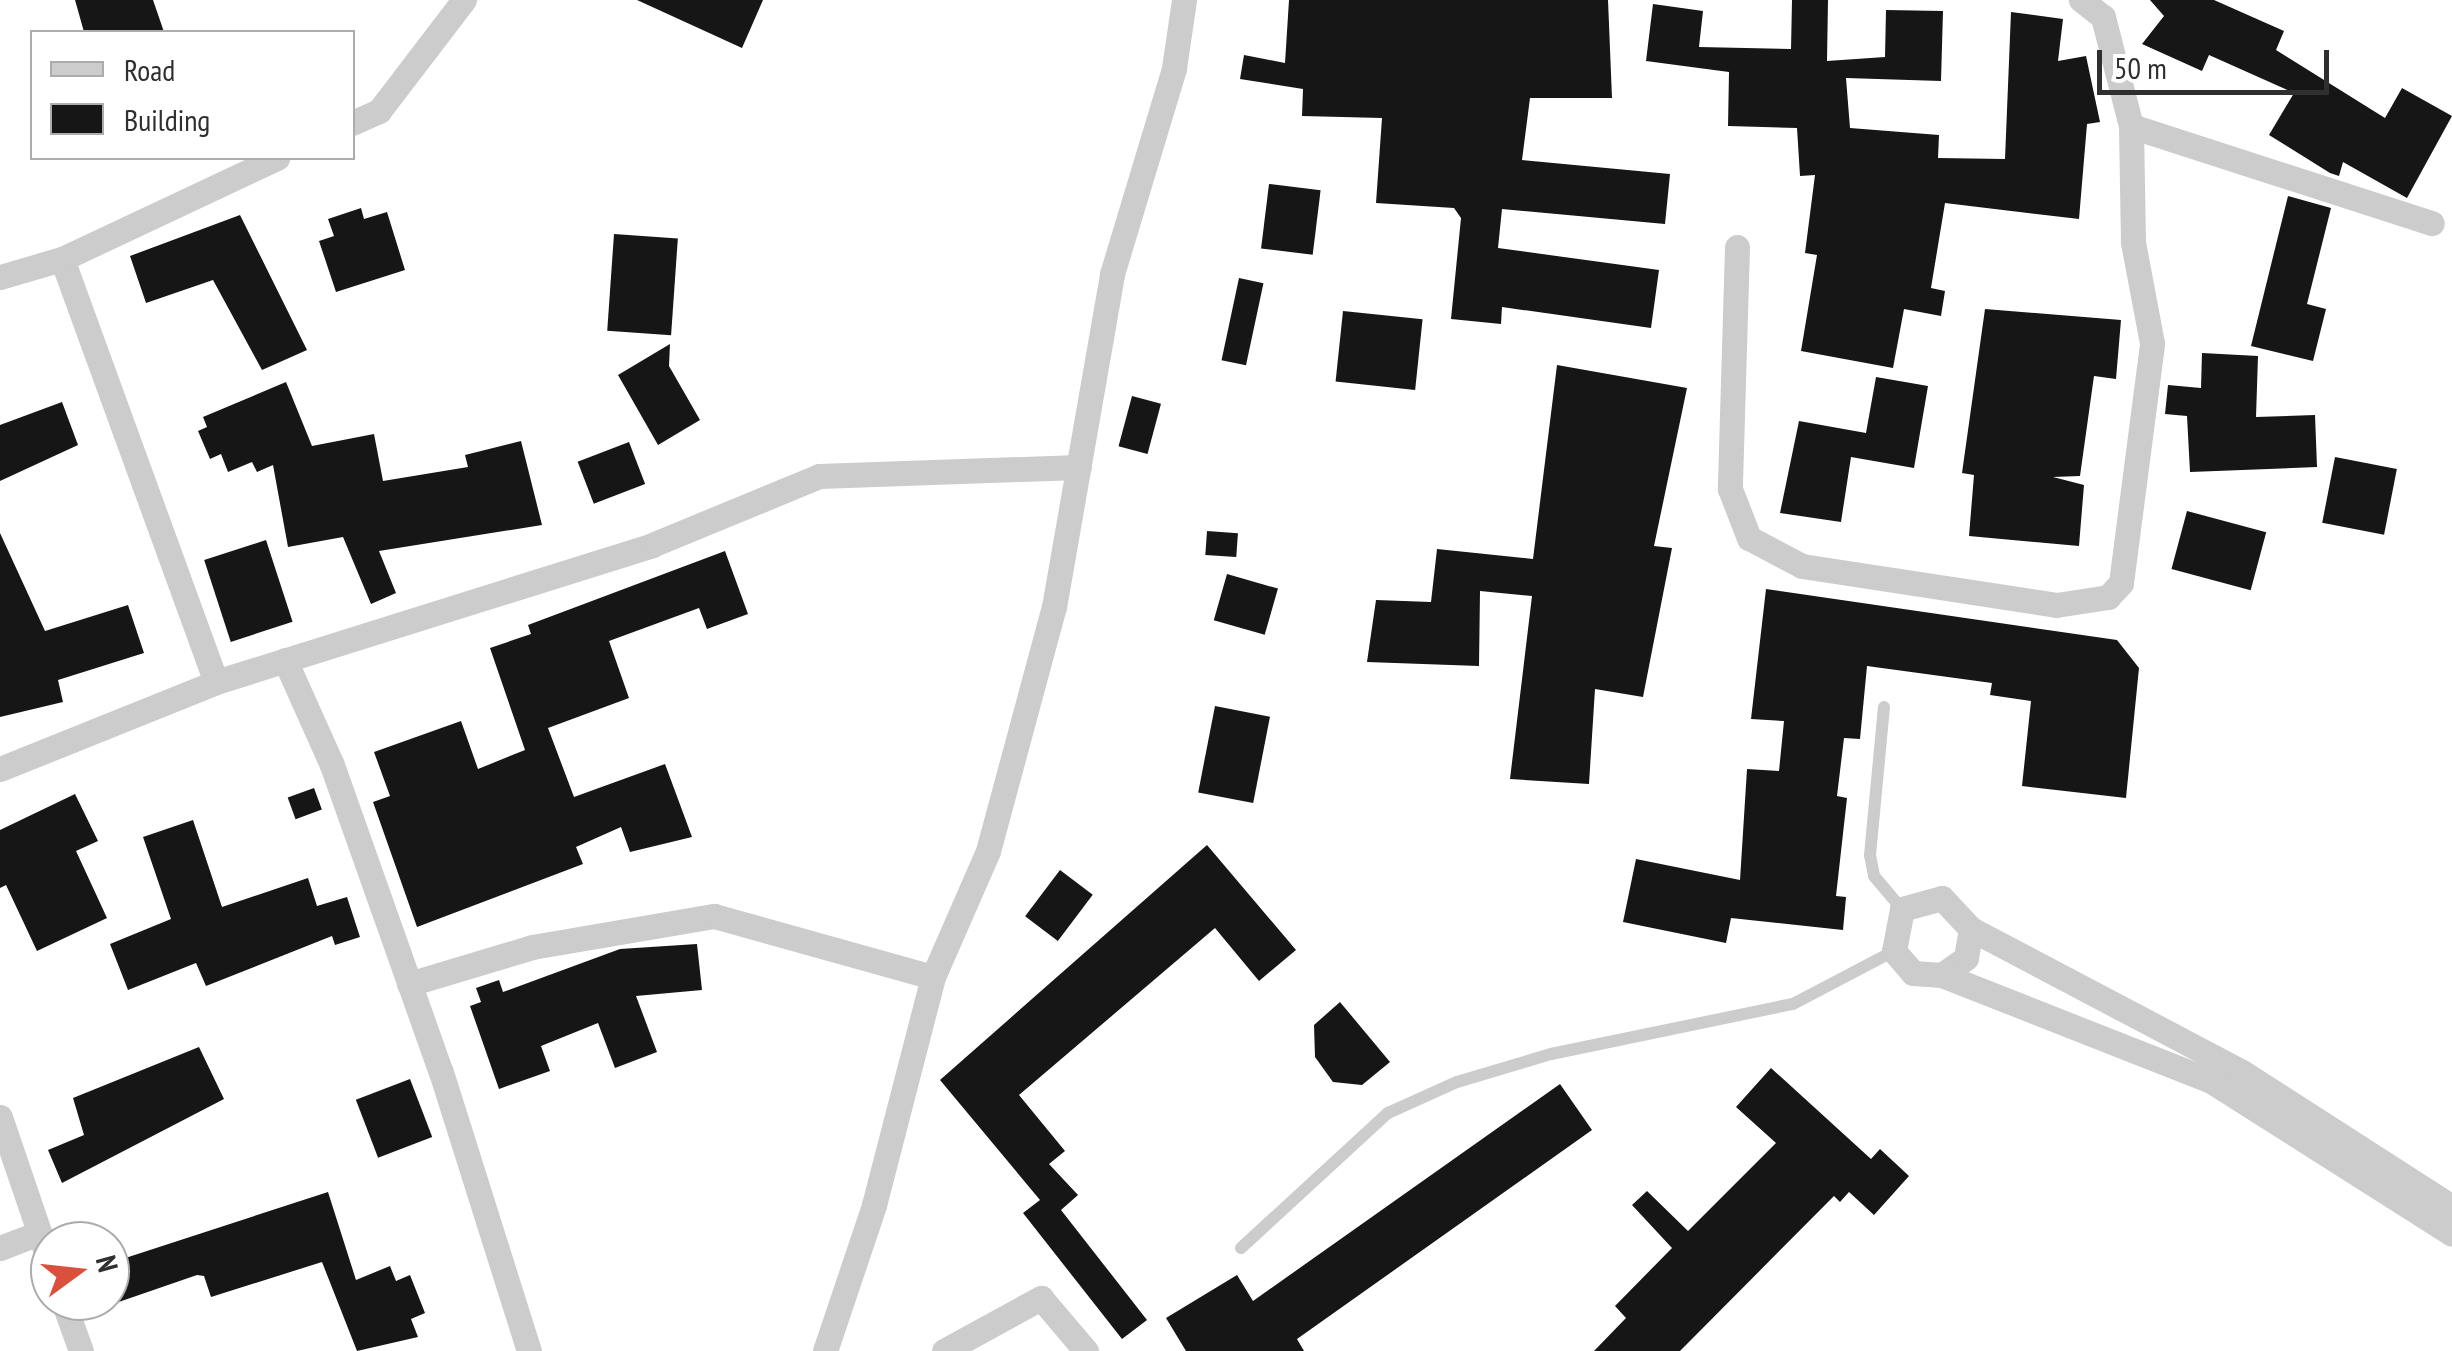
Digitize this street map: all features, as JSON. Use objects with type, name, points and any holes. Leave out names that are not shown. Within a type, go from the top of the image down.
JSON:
[{"type":"street","points":[[355,123],[379,111],[464,0]]},
{"type":"street","points":[[825,1351],[874,1205],[933,978],[988,851],[1054,607],[1112,274],[1174,68],[1184,0]]},
{"type":"street","points":[[1737,246],[1730,489],[1749,538],[1802,566],[2095,604],[2121,584],[2152,343],[2133,242],[2132,126],[2104,17],[2081,0]]},
{"type":"street","points":[[2132,126],[2432,223]]},
{"type":"street","points":[[0,277],[62,259],[274,160]]},
{"type":"street","points":[[62,259],[216,682]]},
{"type":"street","points":[[0,768],[216,682],[652,545],[820,476],[1080,467]]},
{"type":"street","points":[[285,660],[332,765],[409,984],[528,1351]]},
{"type":"street","points":[[2452,1207],[2315,1133],[2194,1074],[1942,976],[1913,972],[1894,951],[1902,909],[1942,898],[1970,929],[2242,1072],[2315,1133],[2452,1234]]},
{"type":"street","points":[[409,984],[550,943],[714,916],[933,978]]},
{"type":"street","points":[[1942,976],[1966,958],[1970,929]]},
{"type":"street","points":[[0,1117],[35,1221]]},
{"type":"street","points":[[0,1248],[30,1236]]},
{"type":"street","points":[[944,1351],[1041,1298],[1086,1351]]},
{"type":"street","points":[[70,1321],[81,1351]]},
{"type":"lane","points":[[1884,707],[1870,854],[1874,876],[1902,909]]},
{"type":"lane","points":[[1241,1248],[1388,1113],[1422,1097],[1552,1054],[1793,1004],[1894,951]]},
{"type":"building","points":[[75,0],[153,0],[163,30],[83,30]]},
{"type":"building","points":[[637,0],[763,0],[742,48]]},
{"type":"building","points":[[1289,0],[1608,0],[1612,98],[1530,98],[1522,160],[1670,174],[1665,224],[1502,209],[1498,248],[1659,270],[1651,328],[1502,307],[1501,324],[1451,319],[1461,218],[1454,208],[1376,203],[1382,118],[1302,116],[1303,89],[1240,79],[1244,55],[1285,63]]},
{"type":"building","points":[[1792,0],[1828,0],[1827,61],[1885,57],[1886,10],[1943,11],[1941,81],[1846,78],[1850,128],[1939,135],[1938,158],[2005,159],[2011,12],[2063,19],[2058,61],[2086,56],[2100,122],[2087,124],[2079,219],[1945,203],[1931,288],[1945,291],[1941,316],[1904,309],[1893,368],[1801,351],[1817,255],[1805,253],[1815,175],[1800,176],[1797,128],[1728,126],[1729,72],[1646,61],[1653,4],[1703,11],[1699,47],[1791,49]]},
{"type":"building","points":[[2150,0],[2214,0],[2284,31],[2276,50],[2385,118],[2402,88],[2452,116],[2407,198],[2343,162],[2339,176],[2330,173],[2269,135],[2294,93],[2209,55],[2202,71],[2142,44],[2164,16]]},
{"type":"building","points":[[1269,184],[1321,190],[1313,255],[1261,249]]},
{"type":"building","points":[[2288,196],[2331,208],[2307,304],[2326,309],[2313,361],[2251,346]]},
{"type":"building","points":[[361,208],[364,219],[387,212],[405,270],[336,292],[319,241],[334,236],[328,219]]},
{"type":"building","points":[[240,215],[307,350],[262,370],[213,280],[146,303],[130,256]]},
{"type":"building","points":[[614,234],[678,238],[671,335],[607,331]]},
{"type":"building","points":[[1239,278],[1263,283],[1246,365],[1222,360]]},
{"type":"building","points":[[1985,309],[2121,320],[2116,379],[2094,376],[2080,476],[2053,477],[2084,485],[2079,546],[1969,536],[1974,475],[1962,473]]},
{"type":"building","points":[[1343,311],[1423,319],[1415,390],[1336,382]]},
{"type":"building","points":[[670,344],[669,366],[700,420],[658,445],[618,375]]},
{"type":"building","points":[[2202,353],[2258,356],[2256,417],[2315,415],[2317,467],[2190,472],[2187,416],[2165,414],[2168,385],[2201,388]]},
{"type":"building","points":[[1557,365],[1687,388],[1654,546],[1672,548],[1643,697],[1595,689],[1589,784],[1510,779],[1532,596],[1480,591],[1479,666],[1367,662],[1376,600],[1431,602],[1437,549],[1533,559]]},
{"type":"building","points":[[1876,377],[1928,386],[1914,468],[1851,457],[1841,522],[1780,513],[1799,421],[1866,433]]},
{"type":"building","points":[[286,382],[312,446],[374,434],[383,481],[468,467],[465,455],[521,441],[542,525],[379,551],[396,593],[371,604],[343,537],[288,547],[273,465],[257,472],[252,462],[228,472],[221,454],[210,459],[198,431],[207,427],[203,417]]},
{"type":"building","points":[[1132,396],[1161,404],[1148,454],[1119,446]]},
{"type":"building","points":[[62,402],[78,445],[0,481],[0,425]]},
{"type":"building","points":[[629,442],[645,484],[594,504],[578,462]]},
{"type":"building","points":[[2335,457],[2397,469],[2384,535],[2322,523]]},
{"type":"building","points":[[2187,511],[2266,532],[2251,590],[2171,569]]},
{"type":"building","points":[[1207,531],[1238,533],[1236,557],[1205,555]]},
{"type":"building","points":[[0,533],[45,631],[128,605],[144,653],[58,680],[63,702],[0,717]]},
{"type":"building","points":[[266,540],[293,622],[231,642],[204,560]]},
{"type":"building","points":[[725,551],[748,614],[707,629],[699,608],[609,641],[629,698],[548,728],[574,797],[665,764],[692,837],[630,852],[621,827],[576,847],[583,864],[417,927],[373,802],[390,796],[374,752],[461,721],[478,769],[525,750],[490,648],[531,634],[528,625]]},
{"type":"building","points":[[1227,574],[1278,589],[1265,635],[1214,620]]},
{"type":"building","points":[[1766,589],[2117,640],[2139,668],[2126,798],[2022,786],[2031,701],[1990,695],[1992,683],[1867,666],[1860,739],[1844,738],[1837,796],[1847,798],[1836,896],[1846,897],[1843,930],[1731,918],[1726,943],[1623,922],[1636,859],[1740,880],[1747,769],[1779,771],[1784,721],[1751,719]]},
{"type":"building","points":[[1215,706],[1270,717],[1253,803],[1198,792]]},
{"type":"building","points":[[314,788],[322,810],[296,819],[288,798]]},
{"type":"building","points":[[75,794],[98,841],[76,851],[107,918],[37,951],[6,885],[0,888],[0,830]]},
{"type":"building","points":[[193,820],[222,907],[308,878],[317,906],[347,897],[360,937],[335,945],[332,936],[206,986],[196,963],[128,990],[110,944],[171,919],[143,837]]},
{"type":"building","points":[[1207,845],[1296,950],[1259,981],[1215,928],[1019,1095],[1065,1151],[1049,1164],[1078,1195],[1061,1210],[1147,1320],[1122,1339],[1023,1213],[1040,1200],[940,1080]]},
{"type":"building","points":[[1060,870],[1093,895],[1058,941],[1025,916]]},
{"type":"building","points":[[697,944],[702,990],[636,996],[657,1052],[615,1068],[598,1023],[541,1046],[550,1071],[499,1089],[470,1006],[481,1002],[476,988],[499,980],[503,992],[620,949]]},
{"type":"building","points":[[1340,1002],[1390,1062],[1362,1085],[1333,1082],[1315,1057],[1314,1025]]},
{"type":"building","points":[[199,1047],[224,1099],[62,1183],[48,1150],[84,1135],[73,1098]]},
{"type":"building","points":[[1771,1068],[1871,1159],[1880,1149],[1909,1176],[1874,1215],[1849,1192],[1840,1202],[1834,1196],[1680,1351],[1594,1351],[1626,1318],[1615,1306],[1672,1248],[1632,1205],[1647,1191],[1688,1231],[1776,1143],[1736,1107]]},
{"type":"building","points":[[410,1079],[432,1137],[378,1158],[356,1100]]},
{"type":"building","points":[[1560,1084],[1592,1130],[1297,1339],[1304,1351],[1186,1351],[1166,1318],[1237,1275],[1253,1301]]},
{"type":"building","points":[[328,1192],[356,1280],[390,1266],[396,1281],[410,1275],[425,1313],[411,1319],[418,1337],[357,1351],[322,1262],[211,1297],[204,1276],[197,1275],[130,1298],[130,1256]]}]
